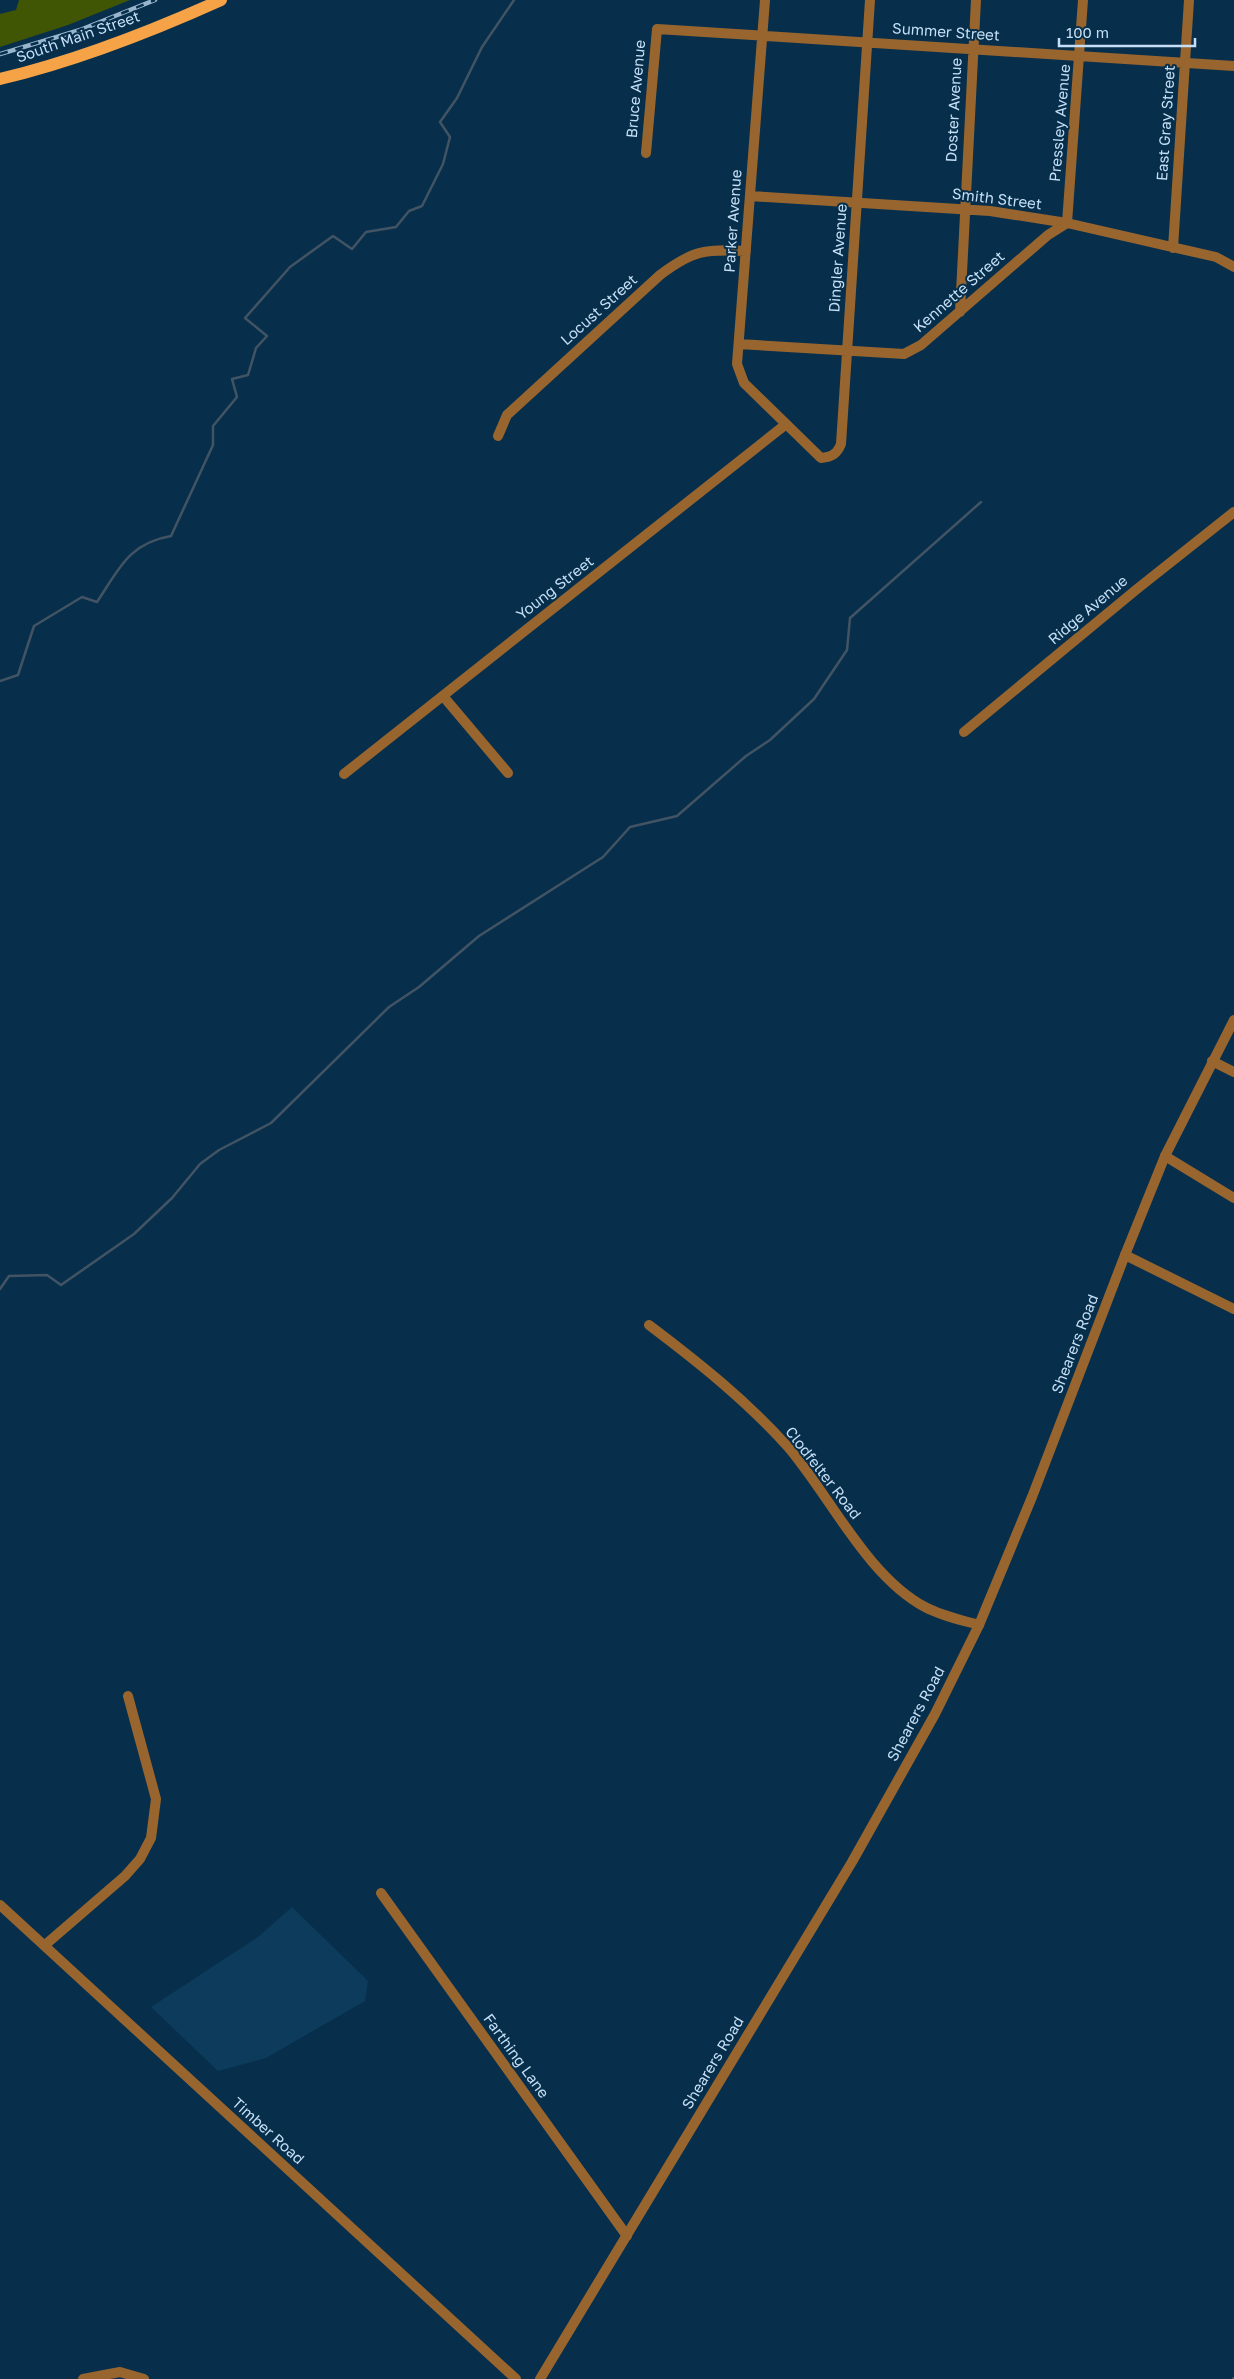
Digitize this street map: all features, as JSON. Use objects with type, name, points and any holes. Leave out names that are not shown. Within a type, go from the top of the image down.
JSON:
[{"type":"main road","name":"South Main Street","points":[[0,80],[96,51],[175,21],[221,0]]},
{"type":"street","name":"Parker Avenue","points":[[764,0],[737,364],[744,383],[786,425]]},
{"type":"street","name":"Dingler Avenue","points":[[786,425],[821,458],[830,457],[838,452],[870,0]]},
{"type":"street","name":"Doster Avenue","points":[[960,312],[976,0]]},
{"type":"street","name":"Pressley Avenue","points":[[1067,223],[1083,0]]},
{"type":"street","name":"East Gray Street","points":[[1173,248],[1189,0]]},
{"type":"street","name":"Summer Street","points":[[657,29],[1234,66]]},
{"type":"street","name":"Bruce Avenue","points":[[646,153],[657,29]]},
{"type":"street","name":"Smith Street","points":[[750,196],[990,211],[1067,223],[1216,257],[1234,267]]},
{"type":"street","name":"Kennette Street","points":[[739,344],[904,354],[921,345],[1048,235],[1067,223]]},
{"type":"street","name":"Locust Street","points":[[498,436],[507,415],[678,261],[696,252],[712,249],[746,250]]},
{"type":"street","name":"Young Street","points":[[344,774],[786,425]]},
{"type":"street","name":"Ridge Avenue","points":[[964,732],[1137,589],[1234,512]]},
{"type":"street","points":[[443,696],[508,773]]},
{"type":"street","name":"Shearers Road","points":[[540,2379],[852,1862],[935,1714],[979,1625],[1032,1497],[1125,1254],[1165,1156],[1212,1060],[1234,1020]]},
{"type":"street","points":[[1212,1060],[1234,1072]]},
{"type":"street","points":[[1165,1156],[1234,1198]]},
{"type":"street","points":[[1125,1254],[1234,1309]]},
{"type":"street","name":"Clodfelter Road","points":[[649,1325],[745,1403],[787,1447],[870,1558],[901,1590],[924,1607],[951,1618],[979,1625]]},
{"type":"street","points":[[45,1945],[125,1876],[140,1859],[151,1838],[156,1799],[144,1747],[128,1696]]},
{"type":"street","name":"Farthing Lane","points":[[381,1893],[627,2236]]},
{"type":"street","name":"Timber Road","points":[[0,1905],[516,2379]]},
{"type":"street","points":[[83,2379],[120,2372],[144,2379]]},
{"type":"shaded area","points":[[292,1907],[368,1981],[365,2001],[266,2058],[218,2071],[151,2007],[258,1937]]},
{"type":"green space","points":[[19,0],[130,0],[68,25],[0,47],[0,14],[16,10]]},
{"type":"waterway","points":[[0,681],[18,675],[34,626],[82,597],[97,602],[119,568],[135,551],[157,539],[171,536],[213,445],[213,426],[237,397],[232,379],[248,375],[256,348],[267,336],[245,318],[290,267],[333,236],[352,249],[366,232],[396,227],[409,211],[422,206],[443,164],[450,137],[440,122],[457,98],[482,47],[514,0]]},
{"type":"waterway","points":[[0,1289],[9,1276],[47,1275],[61,1285],[134,1234],[172,1198],[200,1164],[219,1150],[271,1123],[389,1007],[419,987],[479,936],[603,857],[630,827],[677,816],[746,756],[770,740],[814,699],[847,650],[850,618],[981,502]]},
{"type":"railway","points":[[0,54],[80,30],[155,0]]}]
